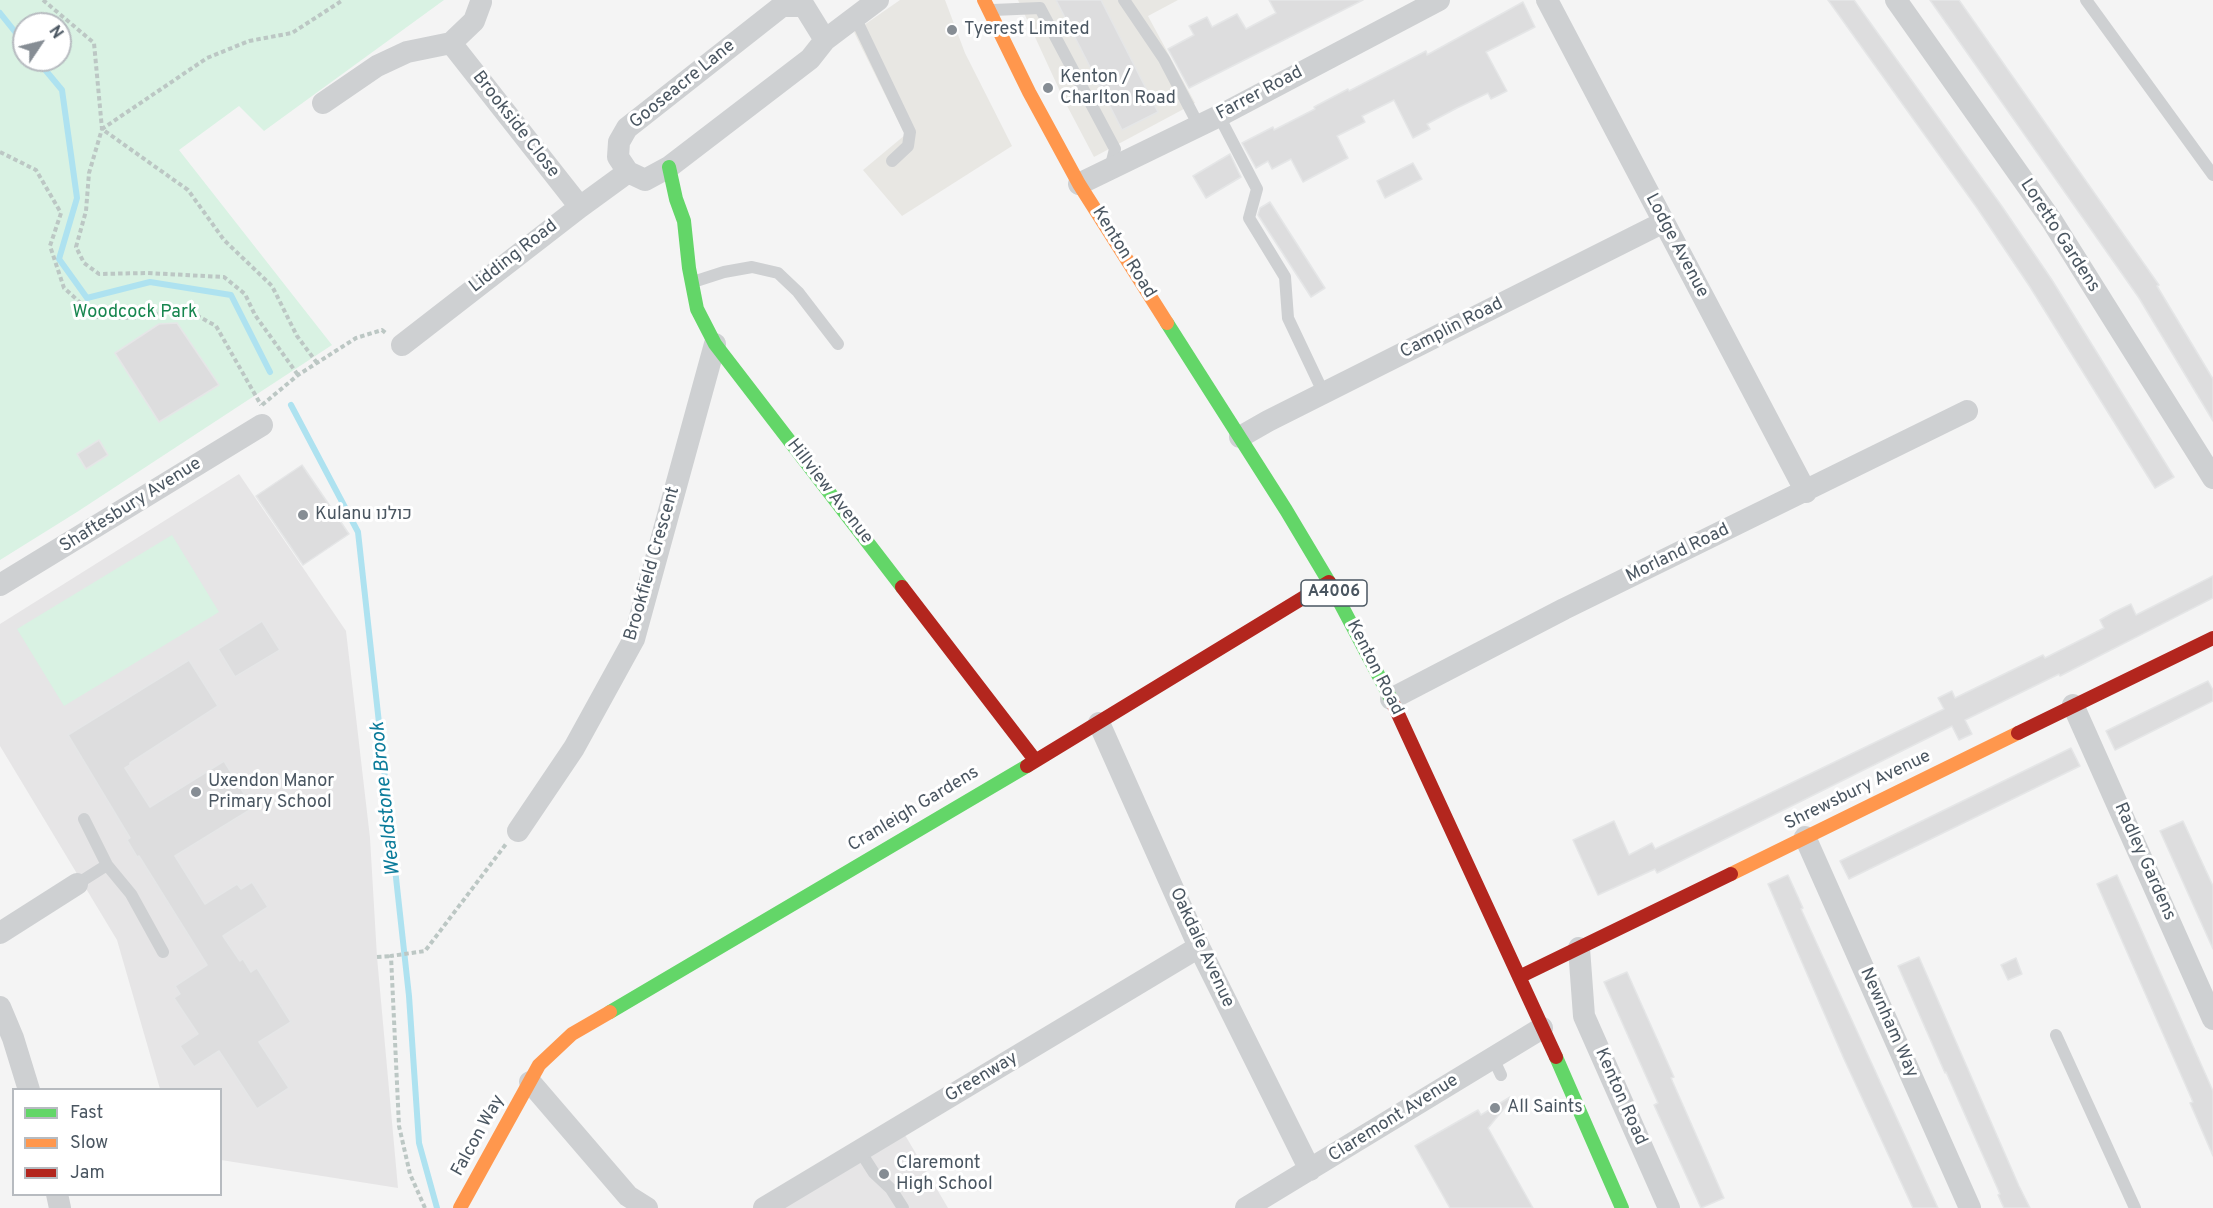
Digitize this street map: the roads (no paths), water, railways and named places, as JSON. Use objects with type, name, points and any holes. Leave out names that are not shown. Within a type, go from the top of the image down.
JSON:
[{"type":"street","points":[[636,176],[669,167],[810,59],[825,40],[878,0]]},
{"type":"street","name":"Farrer Road","points":[[1079,184],[1219,116],[1439,0]]},
{"type":"street","name":"Lodge Avenue","points":[[1547,0],[1806,492]]},
{"type":"street","name":"Loretto Gardens","points":[[1896,0],[2052,221],[2212,475]]},
{"type":"street","points":[[323,103],[377,66],[407,52],[451,44],[474,21],[481,2]]},
{"type":"street","name":"Kenton Road","points":[[986,5],[1029,92],[1079,184],[1329,582],[1391,699],[1622,1208]]},
{"type":"street","name":"Gooseacre Lane","points":[[636,176],[618,157],[619,142],[627,128],[783,6],[804,6],[825,40]]},
{"type":"street","name":"Brookside Close","points":[[451,44],[580,207]]},
{"type":"street","name":"Hillview Avenue","points":[[669,167],[676,199],[684,221],[697,309],[715,344],[1035,760]]},
{"type":"street","points":[[636,176],[676,199]]},
{"type":"street","name":"Lidding Road","points":[[402,345],[580,207],[636,176]]},
{"type":"street","name":"Camplin Road","points":[[1240,437],[1664,222]]},
{"type":"street","name":"Brookfield Crescent","points":[[518,831],[574,748],[634,639],[715,344]]},
{"type":"street","name":"Morland Road","points":[[1391,699],[1564,609],[1967,411]]},
{"type":"street","name":"Shaftesbury Avenue","points":[[0,585],[261,415]]},
{"type":"street","name":"Cranleigh Gardens","points":[[530,1082],[539,1065],[572,1034],[1099,723],[1329,582]]},
{"type":"street","name":"Shrewsbury Avenue","points":[[1519,977],[2073,705],[2213,639]]},
{"type":"street","name":"Radley Gardens","points":[[2073,705],[2211,1007]]},
{"type":"street","name":"Oakdale Avenue","points":[[1099,723],[1199,947],[1310,1170]]},
{"type":"street","name":"Newnham Way","points":[[1805,837],[1970,1208]]},
{"type":"street","points":[[0,933],[77,884]]},
{"type":"street","name":"Greenway","points":[[764,1208],[1199,947]]},
{"type":"street","name":"Kenton Road","points":[[1579,948],[1584,1016],[1670,1208]]},
{"type":"street","points":[[0,1007],[13,1038],[29,1088]]},
{"type":"street","name":"Claremont Avenue","points":[[1246,1208],[1497,1066],[1542,1028]]},
{"type":"street","points":[[530,1082],[628,1196],[647,1208]]},
{"type":"street","name":"Falcon Way","points":[[460,1208],[530,1082]]},
{"type":"lane","points":[[1124,0],[1164,59],[1199,126]]},
{"type":"lane","points":[[2086,0],[2213,174]]},
{"type":"lane","points":[[986,5],[1040,8],[1115,149],[1110,169]]},
{"type":"lane","points":[[855,17],[910,132],[908,146],[892,161]]},
{"type":"lane","points":[[1219,116],[1257,189],[1249,218],[1285,277],[1288,318],[1324,394]]},
{"type":"lane","points":[[692,283],[724,272],[752,267],[778,273],[798,292],[838,344]]},
{"type":"lane","points":[[84,819],[107,865],[131,894],[164,952]]},
{"type":"lane","points":[[77,884],[107,865]]},
{"type":"lane","points":[[2056,1035],[2135,1208]]},
{"type":"lane","points":[[860,1150],[874,1173],[891,1189],[903,1208]]},
{"type":"waterway","name":"Wealdstone Brook","points":[[0,13],[12,28]]},
{"type":"waterway","name":"Wealdstone Brook","points":[[47,72],[62,90],[77,198],[59,259],[87,298],[150,282],[231,295],[270,372]]},
{"type":"waterway","name":"Wealdstone Brook","points":[[291,405],[358,532],[409,996],[419,1143],[437,1208]]},
{"type":"place","name":"Tyerest Limited","points":[[952,30]]},
{"type":"place","name":"Kenton / Charlton Road","points":[[1048,88]]},
{"type":"place","name":"Kulanu כולנו","points":[[303,515]]},
{"type":"place","name":"Uxendon Manor Primary School","points":[[196,792]]},
{"type":"place","name":"All Saints","points":[[1495,1108]]},
{"type":"place","name":"Claremont High School","points":[[884,1174]]},
{"type":"park label","name":"Woodcock Park","points":[[135,313]]}]
